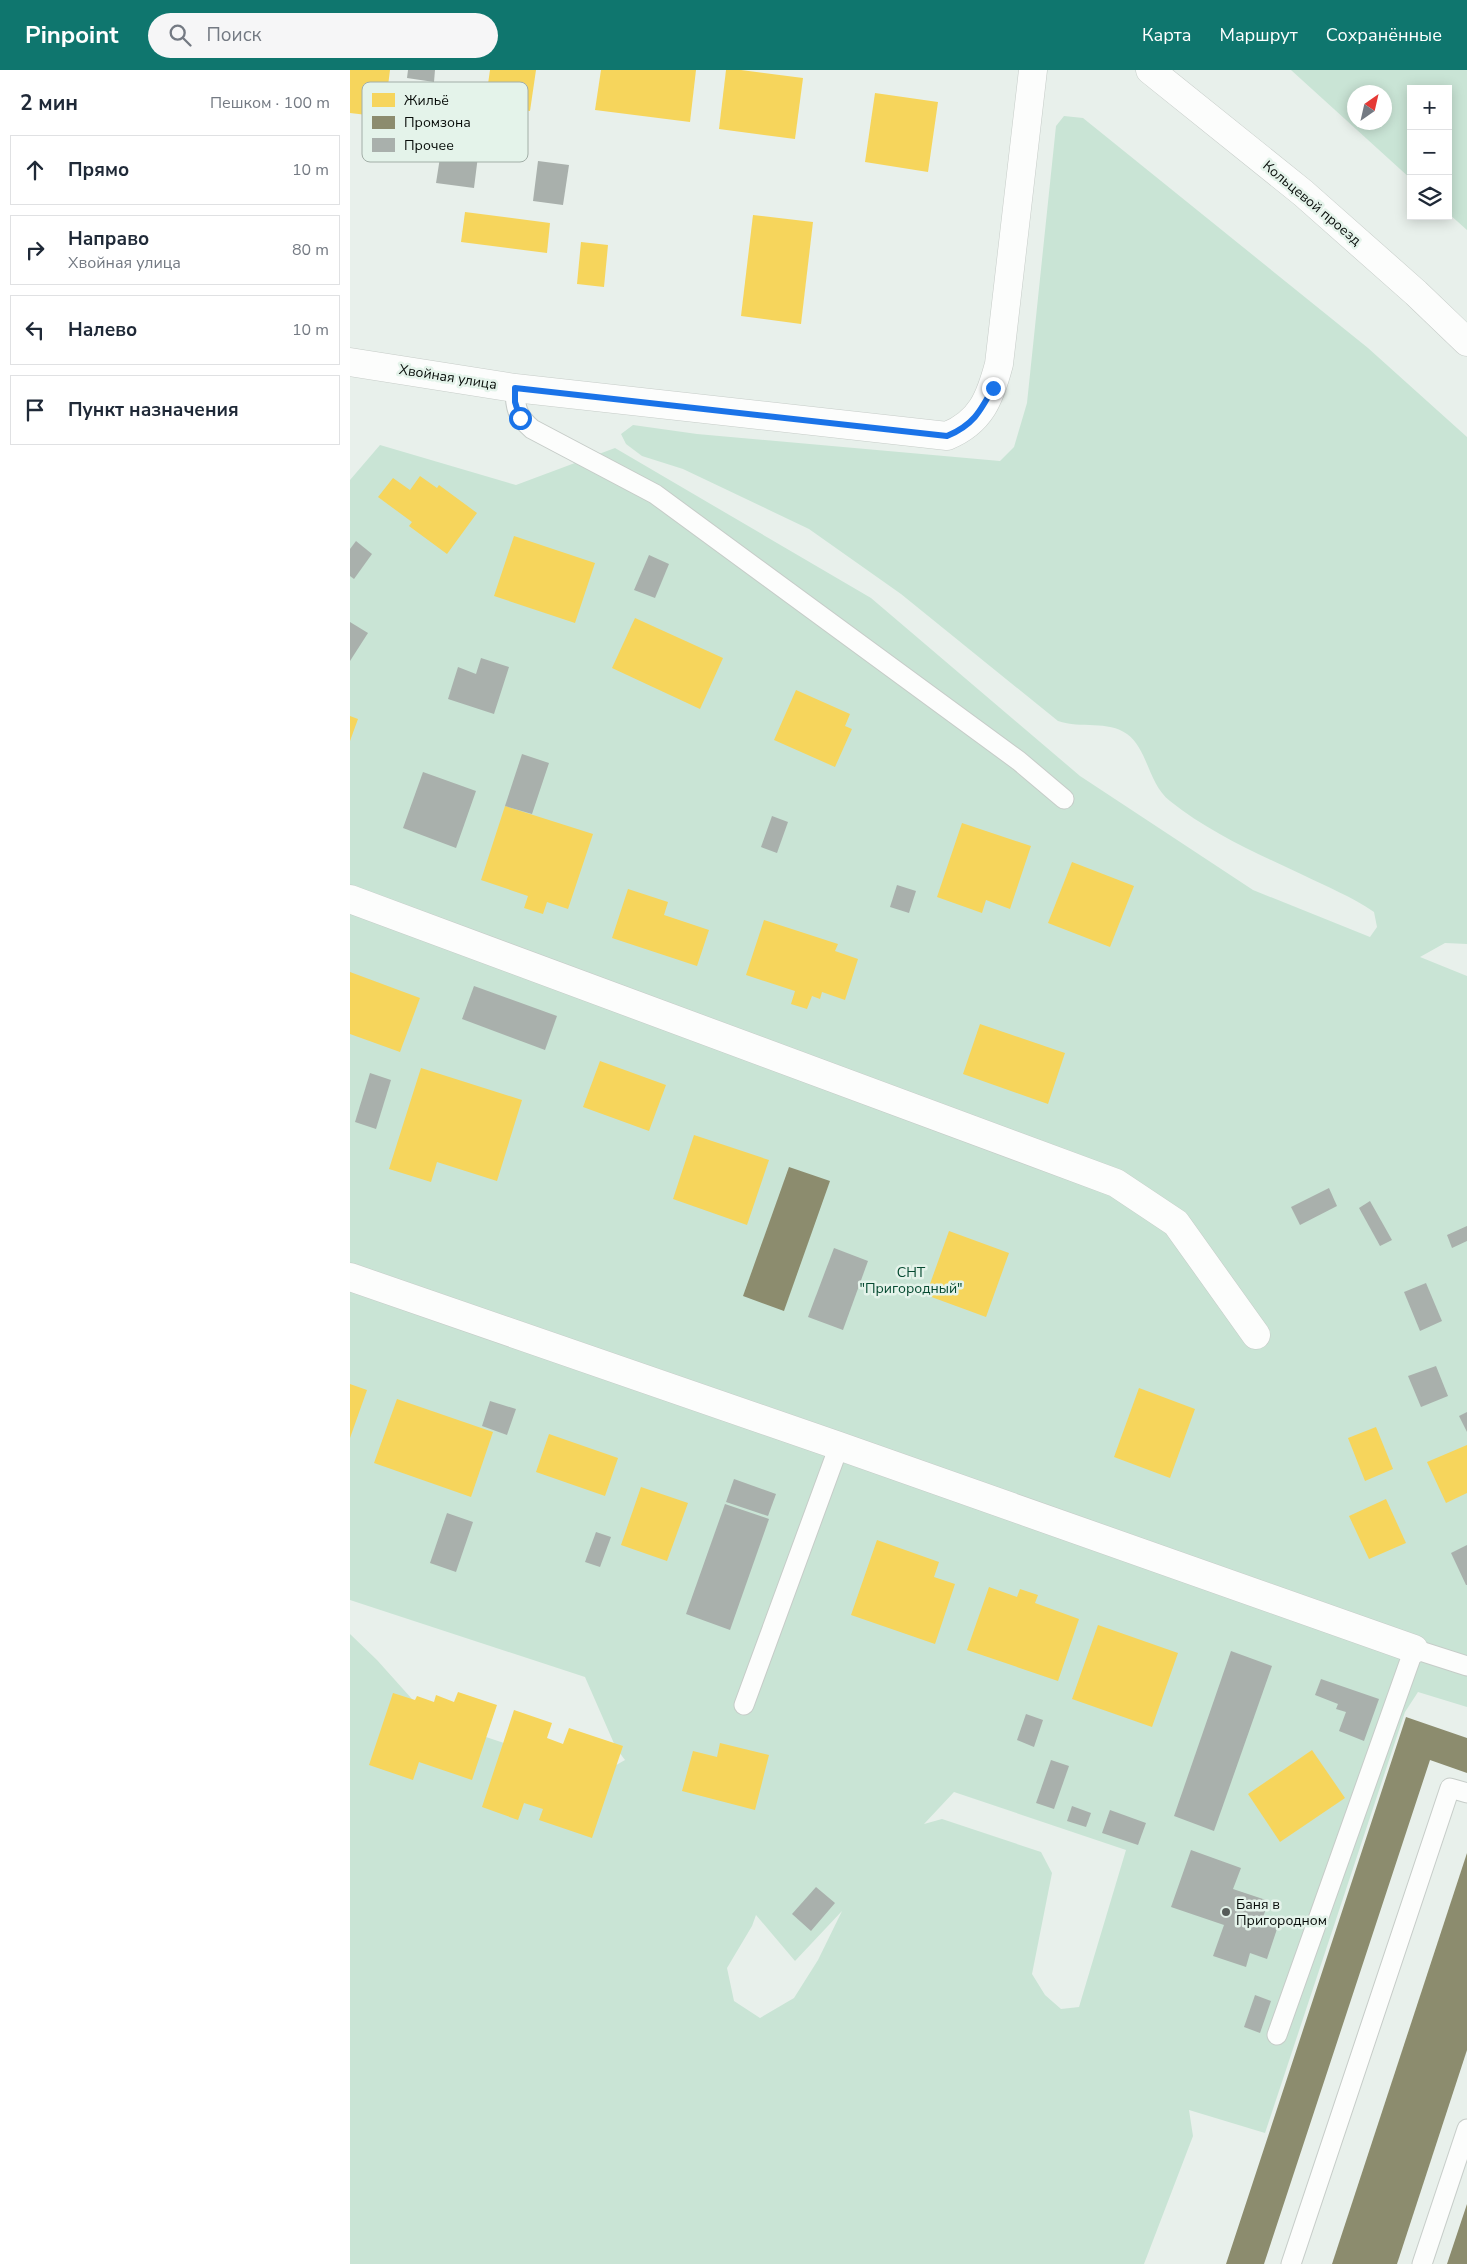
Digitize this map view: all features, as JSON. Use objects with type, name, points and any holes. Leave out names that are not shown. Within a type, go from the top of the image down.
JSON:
[{"type":"street","name":"Хвойная улица","points":[[350,362],[515,388],[947,436],[962,430],[979,414],[993,388],[999,364],[1033,70]]},
{"type":"street","name":"Кольцевой проезд","points":[[1150,70],[1303,193],[1416,293],[1467,342]]},
{"type":"street","points":[[350,899],[1116,1183],[1176,1223],[1256,1335]]},
{"type":"street","points":[[350,1277],[839,1446],[1414,1649]]},
{"type":"lane","points":[[515,388],[515,402],[520,418],[532,429],[655,494],[1020,760],[1064,799]]},
{"type":"lane","points":[[744,1705],[839,1446]]},
{"type":"lane","points":[[1276,2035],[1414,1649],[1467,1666]]},
{"type":"lane","points":[[1291,2264],[1450,1788],[1467,1794]]},
{"type":"lane","points":[[1422,2264],[1467,2129]]},
{"type":"green space","points":[[1291,70],[1467,70],[1467,230],[1452,217],[1452,85],[1407,85],[1407,175],[1357,130],[1392,130],[1392,85],[1347,85],[1347,121]]},
{"type":"green space","name":"СНТ \"Пригородный\"","points":[[1064,116],[1083,118],[1368,348],[1467,437],[1467,944],[1445,943],[1420,957],[1467,976],[1467,1707],[1418,1692],[1405,1712],[1265,2133],[1189,2110],[1193,2136],[1144,2264],[350,2264],[350,1634],[377,1660],[429,1718],[504,1743],[590,1780],[625,1760],[616,1748],[585,1677],[350,1600],[350,480],[380,445],[516,485],[615,448],[871,598],[1080,776],[1253,890],[1370,937],[1377,927],[1374,912],[1340,892],[1235,842],[1185,813],[1170,801],[1157,785],[1134,740],[1127,734],[1111,727],[1058,721],[901,594],[809,529],[683,469],[642,456],[626,444],[621,434],[633,425],[697,434],[1000,461],[1014,447],[1027,403],[1056,126]],"holes":[[[954,1792],[1126,1850],[1079,2007],[1061,2009],[1045,1995],[1032,1974],[1052,1873],[1041,1852],[942,1819],[924,1824]],[[842,1911],[818,1960],[794,1998],[760,2018],[734,2001],[727,1968],[752,1926],[756,1915],[795,1961]]]},
{"type":"building: Жильё","points":[[350,70],[390,70],[388,82],[362,82],[362,114],[350,113]]},
{"type":"building: Жильё","points":[[490,70],[536,70],[530,111],[528,111],[528,82],[488,82]]},
{"type":"building: Жильё","points":[[601,70],[696,70],[690,122],[595,110]]},
{"type":"building: Жильё","points":[[726,70],[741,70],[803,78],[795,139],[719,129]]},
{"type":"building: Жильё","points":[[875,93],[938,102],[928,172],[865,162]]},
{"type":"building: Жильё","points":[[465,212],[550,223],[547,253],[461,242]]},
{"type":"building: Жильё","points":[[753,215],[813,222],[801,324],[741,316]]},
{"type":"building: Жильё","points":[[581,242],[608,245],[604,287],[577,284]]},
{"type":"building: Жильё","points":[[420,476],[437,488],[439,485],[477,513],[447,554],[409,526],[412,522],[378,497],[393,478],[410,490]]},
{"type":"building: Жильё","points":[[514,536],[595,563],[575,623],[494,596]]},
{"type":"building: Жильё","points":[[635,618],[723,658],[700,709],[612,668]]},
{"type":"building: Жильё","points":[[796,690],[850,714],[845,726],[852,729],[835,767],[774,740]]},
{"type":"building: Жильё","points":[[350,716],[358,719],[350,741]]},
{"type":"building: Жильё","points":[[505,806],[593,834],[568,909],[547,902],[543,914],[524,908],[528,896],[481,880]]},
{"type":"building: Жильё","points":[[962,823],[1031,846],[1010,909],[986,900],[982,913],[937,897]]},
{"type":"building: Жильё","points":[[1072,862],[1134,886],[1110,947],[1048,923]]},
{"type":"building: Жильё","points":[[628,889],[668,902],[664,915],[709,930],[697,966],[612,938]]},
{"type":"building: Жильё","points":[[764,920],[838,944],[835,951],[858,959],[845,1000],[822,992],[820,999],[812,996],[807,1009],[791,1004],[795,991],[746,975]]},
{"type":"building: Жильё","points":[[350,972],[420,998],[400,1052],[350,1034]]},
{"type":"building: Жильё","points":[[980,1024],[1065,1053],[1048,1104],[963,1074]]},
{"type":"building: Жильё","points":[[600,1061],[666,1085],[649,1131],[583,1107]]},
{"type":"building: Жильё","points":[[421,1068],[522,1100],[497,1181],[437,1162],[431,1182],[389,1169]]},
{"type":"building: Жильё","points":[[694,1135],[769,1160],[747,1225],[673,1199]]},
{"type":"building: Жильё","points":[[949,1231],[1009,1253],[986,1317],[926,1295]]},
{"type":"building: Жильё","points":[[350,1384],[367,1390],[350,1438]]},
{"type":"building: Жильё","points":[[1139,1388],[1195,1409],[1170,1478],[1114,1457]]},
{"type":"building: Жильё","points":[[397,1399],[493,1432],[471,1497],[374,1463]]},
{"type":"building: Жильё","points":[[1376,1427],[1393,1469],[1365,1481],[1348,1438]]},
{"type":"building: Жильё","points":[[549,1434],[618,1458],[605,1496],[536,1472]]},
{"type":"building: Жильё","points":[[1467,1445],[1467,1493],[1446,1503],[1427,1462]]},
{"type":"building: Жильё","points":[[641,1487],[688,1503],[667,1561],[621,1545]]},
{"type":"building: Жильё","points":[[1386,1499],[1406,1543],[1369,1559],[1349,1516]]},
{"type":"building: Жильё","points":[[877,1540],[939,1562],[934,1577],[955,1584],[935,1644],[851,1615]]},
{"type":"building: Жильё","points":[[989,1587],[1017,1597],[1020,1589],[1038,1595],[1035,1603],[1079,1619],[1058,1681],[967,1650]]},
{"type":"building: Жильё","points":[[1098,1625],[1178,1653],[1152,1727],[1072,1699]]},
{"type":"building: Жильё","points":[[458,1692],[497,1705],[472,1780],[419,1762],[413,1780],[369,1765],[393,1693],[415,1700],[417,1696],[434,1702],[436,1695],[454,1702]]},
{"type":"building: Жильё","points":[[514,1710],[552,1723],[547,1738],[563,1744],[569,1728],[623,1746],[592,1838],[539,1820],[543,1809],[524,1803],[518,1820],[482,1807]]},
{"type":"building: Жильё","points":[[720,1743],[769,1755],[755,1810],[682,1791],[693,1751],[717,1757]]},
{"type":"building: Жильё","points":[[1312,1750],[1345,1798],[1280,1842],[1248,1794]]},
{"type":"building: Промзона","points":[[789,1167],[830,1181],[784,1311],[743,1296]]},
{"type":"building: Промзона","points":[[1406,1717],[1467,1738],[1467,1773],[1430,1760],[1264,2264],[1226,2264]]},
{"type":"building: Промзона","points":[[1467,1853],[1467,2050],[1397,2264],[1332,2264]]},
{"type":"building: Промзона","points":[[1467,2204],[1467,2264],[1447,2264]]},
{"type":"building: Прочее","points":[[408,70],[435,70],[434,82],[407,78]]},
{"type":"building: Прочее","points":[[538,161],[569,165],[563,205],[533,201]]},
{"type":"building: Прочее","points":[[439,162],[477,162],[474,188],[436,183]]},
{"type":"building: Прочее","points":[[356,541],[372,554],[354,579],[350,576],[350,549]]},
{"type":"building: Прочее","points":[[649,555],[669,564],[655,598],[634,590]]},
{"type":"building: Прочее","points":[[350,622],[368,633],[350,661]]},
{"type":"building: Прочее","points":[[481,658],[509,667],[494,714],[448,699],[458,667],[476,674]]},
{"type":"building: Прочее","points":[[522,754],[549,763],[532,814],[505,806]]},
{"type":"building: Прочее","points":[[423,772],[476,791],[456,848],[403,828]]},
{"type":"building: Прочее","points":[[772,816],[788,822],[777,853],[761,847]]},
{"type":"building: Прочее","points":[[897,885],[916,891],[909,913],[890,907]]},
{"type":"building: Прочее","points":[[474,986],[557,1016],[545,1050],[462,1019]]},
{"type":"building: Прочее","points":[[370,1073],[391,1080],[376,1129],[355,1122]]},
{"type":"building: Прочее","points":[[1329,1188],[1337,1206],[1300,1225],[1291,1207]]},
{"type":"building: Прочее","points":[[1370,1201],[1392,1240],[1380,1246],[1359,1208]]},
{"type":"building: Прочее","points":[[1467,1226],[1467,1241],[1452,1248],[1447,1235]]},
{"type":"building: Прочее","points":[[834,1248],[868,1261],[843,1330],[808,1317]]},
{"type":"building: Прочее","points":[[1426,1283],[1442,1321],[1420,1331],[1404,1292]]},
{"type":"building: Прочее","points":[[1436,1366],[1448,1396],[1421,1407],[1408,1376]]},
{"type":"building: Прочее","points":[[490,1401],[516,1409],[507,1435],[482,1426]]},
{"type":"building: Прочее","points":[[1467,1412],[1467,1432],[1459,1416]]},
{"type":"building: Прочее","points":[[734,1479],[776,1494],[768,1516],[726,1502]]},
{"type":"building: Прочее","points":[[725,1504],[769,1519],[730,1630],[686,1614]]},
{"type":"building: Прочее","points":[[447,1513],[473,1522],[456,1572],[430,1563]]},
{"type":"building: Прочее","points":[[596,1532],[611,1537],[600,1567],[585,1562]]},
{"type":"building: Прочее","points":[[1467,1545],[1467,1585],[1466,1585],[1451,1553]]},
{"type":"building: Прочее","points":[[1231,1651],[1272,1666],[1214,1831],[1174,1816]]},
{"type":"building: Прочее","points":[[1321,1679],[1379,1699],[1364,1741],[1339,1731],[1346,1712],[1336,1709],[1338,1704],[1315,1695]]},
{"type":"building: Прочее","points":[[1026,1714],[1043,1720],[1034,1747],[1017,1740]]},
{"type":"building: Прочее","points":[[1051,1760],[1069,1766],[1054,1809],[1036,1803]]},
{"type":"building: Прочее","points":[[1072,1806],[1091,1813],[1086,1827],[1067,1821]]},
{"type":"building: Прочее","points":[[1110,1810],[1146,1823],[1138,1845],[1102,1833]]},
{"type":"building: Прочее","name":"Баня в Пригородном","points":[[1191,1850],[1241,1868],[1233,1889],[1269,1901],[1263,1917],[1279,1923],[1267,1959],[1250,1953],[1246,1967],[1213,1956],[1224,1925],[1171,1907]]},
{"type":"building: Прочее","points":[[816,1887],[835,1903],[811,1931],[792,1914]]},
{"type":"building: Прочее","points":[[1255,1995],[1271,2001],[1260,2033],[1244,2027]]},
{"type":"place","name":"Баня в Пригородном","points":[[1226,1912]]},
{"type":"route","points":[[520,418],[515,402],[515,388],[947,436],[962,430],[979,414],[993,388]]}]
